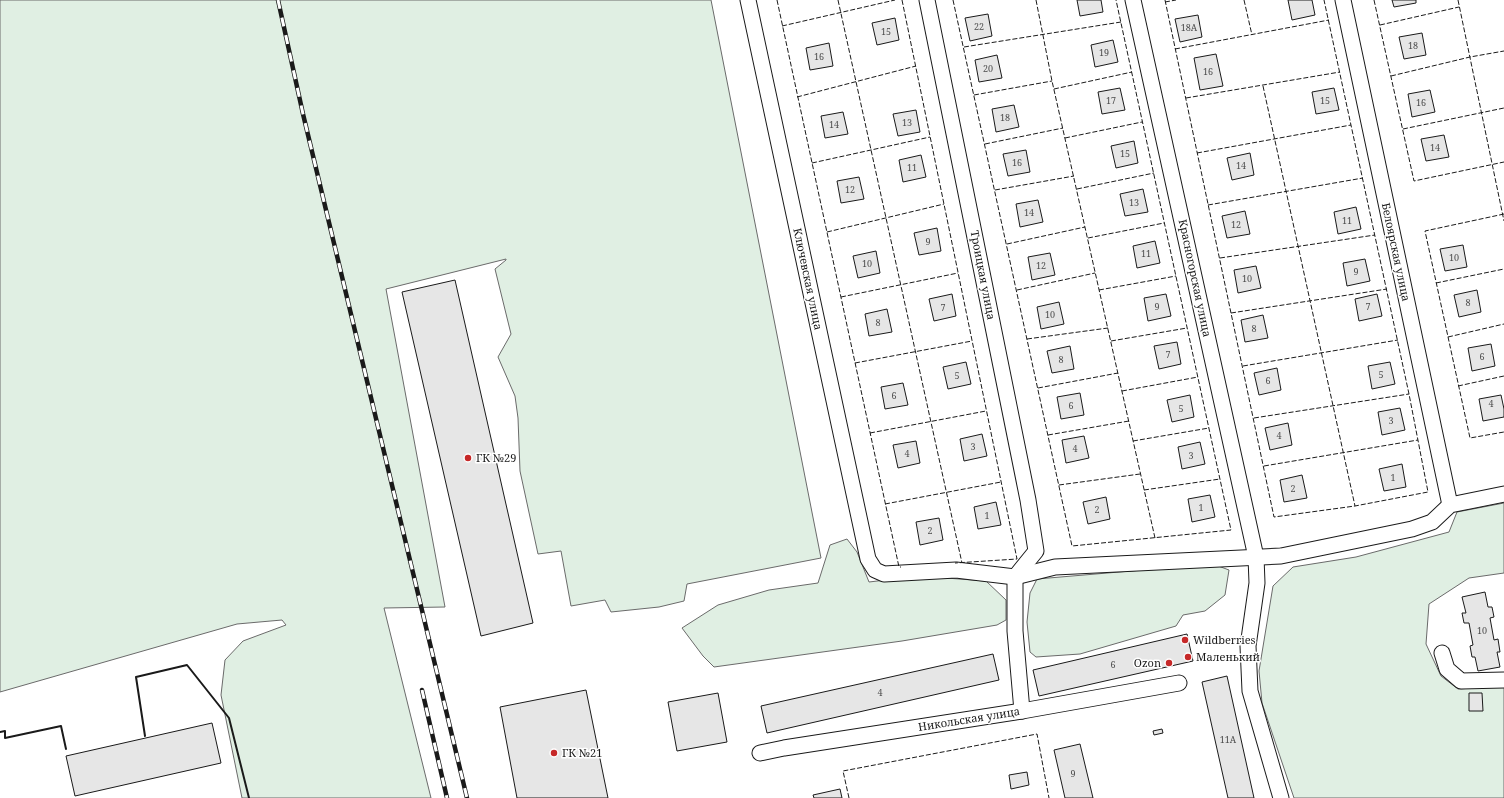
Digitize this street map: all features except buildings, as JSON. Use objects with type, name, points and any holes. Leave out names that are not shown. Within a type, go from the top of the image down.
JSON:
[{"type":"street","name":"Ключевская улица","points":[[748,0],[868,559],[875,570],[884,574],[956,570],[1015,578]]},
{"type":"street","name":"Троицкая улица","points":[[927,0],[1025,484],[1036,551],[1015,578]]},
{"type":"street","name":"Красногорская улица","points":[[1133,0],[1256,557],[1257,582],[1248,646],[1250,691],[1281,798]]},
{"type":"street","name":"Белоярская улица","points":[[1343,0],[1450,505]]},
{"type":"street","points":[[1022,711],[1016,631],[1015,578],[1055,567],[1282,556],[1412,528],[1432,522],[1450,505],[1504,494]]},
{"type":"street","points":[[1442,653],[1447,669],[1461,681],[1504,680]]},
{"type":"street","name":"Никольская улица","points":[[760,753],[1022,711],[1178,683]]},
{"type":"green space","points":[[0,0],[711,0],[821,558],[687,584],[684,601],[659,607],[611,612],[605,600],[571,606],[561,551],[538,554],[520,471],[518,418],[515,396],[498,357],[511,334],[495,269],[506,259],[386,289],[445,607],[384,608],[431,798],[242,798],[221,695],[225,660],[243,641],[286,625],[282,620],[237,624],[0,692]]},
{"type":"green space","points":[[1504,503],[1504,573],[1469,578],[1429,604],[1426,644],[1441,676],[1458,689],[1504,686],[1504,798],[1294,798],[1262,703],[1259,671],[1273,586],[1293,567],[1356,557],[1449,532],[1457,512]]},
{"type":"green space","points":[[847,539],[857,552],[869,582],[919,576],[986,581],[1006,600],[1006,620],[997,625],[902,641],[714,667],[703,656],[682,628],[718,605],[769,590],[818,583],[830,545]]},
{"type":"green space","points":[[1213,564],[1229,570],[1225,595],[1205,611],[1183,615],[1176,626],[1080,654],[1036,657],[1030,652],[1027,622],[1030,593],[1037,579]]},
{"type":"railway","points":[[278,0],[303,114],[467,798]]},
{"type":"railway","points":[[422,690],[447,798]]},
{"type":"fence","points":[[777,0],[899,567],[901,567]]},
{"type":"fence","points":[[838,0],[962,563]]},
{"type":"fence","points":[[782,26],[895,0]]},
{"type":"fence","points":[[902,0],[1017,559],[955,563]]},
{"type":"fence","points":[[953,0],[1072,546],[1231,530],[1116,0]]},
{"type":"fence","points":[[1036,0],[1052,81],[1155,538]]},
{"type":"fence","points":[[1165,0],[1274,517],[1355,506],[1428,492],[1409,394],[1324,0]]},
{"type":"fence","points":[[1165,2],[1176,0]]},
{"type":"fence","points":[[1244,0],[1252,35]]},
{"type":"fence","points":[[1374,0],[1414,181],[1504,162]]},
{"type":"fence","points":[[1458,0],[1504,221]]},
{"type":"fence","points":[[1380,25],[1459,7]]},
{"type":"fence","points":[[1175,49],[1329,20]]},
{"type":"fence","points":[[964,47],[1121,22]]},
{"type":"fence","points":[[1391,76],[1470,57],[1504,51]]},
{"type":"fence","points":[[797,97],[916,66]]},
{"type":"fence","points":[[1054,89],[1132,72]]},
{"type":"fence","points":[[1186,98],[1340,72]]},
{"type":"fence","points":[[974,95],[1052,81]]},
{"type":"fence","points":[[1263,86],[1355,506]]},
{"type":"fence","points":[[1403,129],[1504,108]]},
{"type":"fence","points":[[1065,138],[1142,122]]},
{"type":"fence","points":[[1197,153],[1351,125]]},
{"type":"fence","points":[[985,144],[1063,128]]},
{"type":"fence","points":[[812,163],[930,137]]},
{"type":"fence","points":[[1077,189],[1154,173]]},
{"type":"fence","points":[[995,190],[1074,176]]},
{"type":"fence","points":[[1208,205],[1363,178]]},
{"type":"fence","points":[[827,232],[944,204]]},
{"type":"fence","points":[[1504,214],[1425,231],[1470,438],[1504,432]]},
{"type":"fence","points":[[1088,238],[1164,223]]},
{"type":"fence","points":[[1007,244],[1085,227]]},
{"type":"fence","points":[[1220,258],[1375,235]]},
{"type":"fence","points":[[1436,283],[1504,269]]},
{"type":"fence","points":[[841,297],[958,273]]},
{"type":"fence","points":[[1017,290],[1095,273]]},
{"type":"fence","points":[[1099,290],[1176,276]]},
{"type":"fence","points":[[1231,313],[1387,289]]},
{"type":"fence","points":[[1448,337],[1504,324]]},
{"type":"fence","points":[[1027,339],[1108,328]]},
{"type":"fence","points":[[1111,341],[1187,328]]},
{"type":"fence","points":[[1243,366],[1398,340]]},
{"type":"fence","points":[[855,363],[972,341]]},
{"type":"fence","points":[[1038,388],[1118,373]]},
{"type":"fence","points":[[1458,386],[1504,376]]},
{"type":"fence","points":[[1122,391],[1198,377]]},
{"type":"fence","points":[[1254,418],[1409,394]]},
{"type":"fence","points":[[870,433],[986,411]]},
{"type":"fence","points":[[1048,435],[1129,421]]},
{"type":"fence","points":[[1133,441],[1209,428]]},
{"type":"fence","points":[[1264,466],[1418,440]]},
{"type":"fence","points":[[1059,485],[1140,474]]},
{"type":"fence","points":[[1144,490],[1220,479]]},
{"type":"fence","points":[[885,504],[1001,482]]},
{"type":"fence","points":[[849,798],[843,771],[1037,734],[1049,798]]},
{"type":"wall","points":[[145,736],[136,677],[187,665],[229,718],[249,798]]},
{"type":"wall","points":[[0,732],[5,731],[5,738],[61,726],[66,749]]},
{"type":"place","name":"ГК №29","points":[[468,458]]},
{"type":"place","name":"Wildberries","points":[[1185,640]]},
{"type":"place","name":"Маленький","points":[[1188,657]]},
{"type":"place","name":"Ozon","points":[[1169,663]]},
{"type":"place","name":"ГК №21","points":[[554,753]]}]
